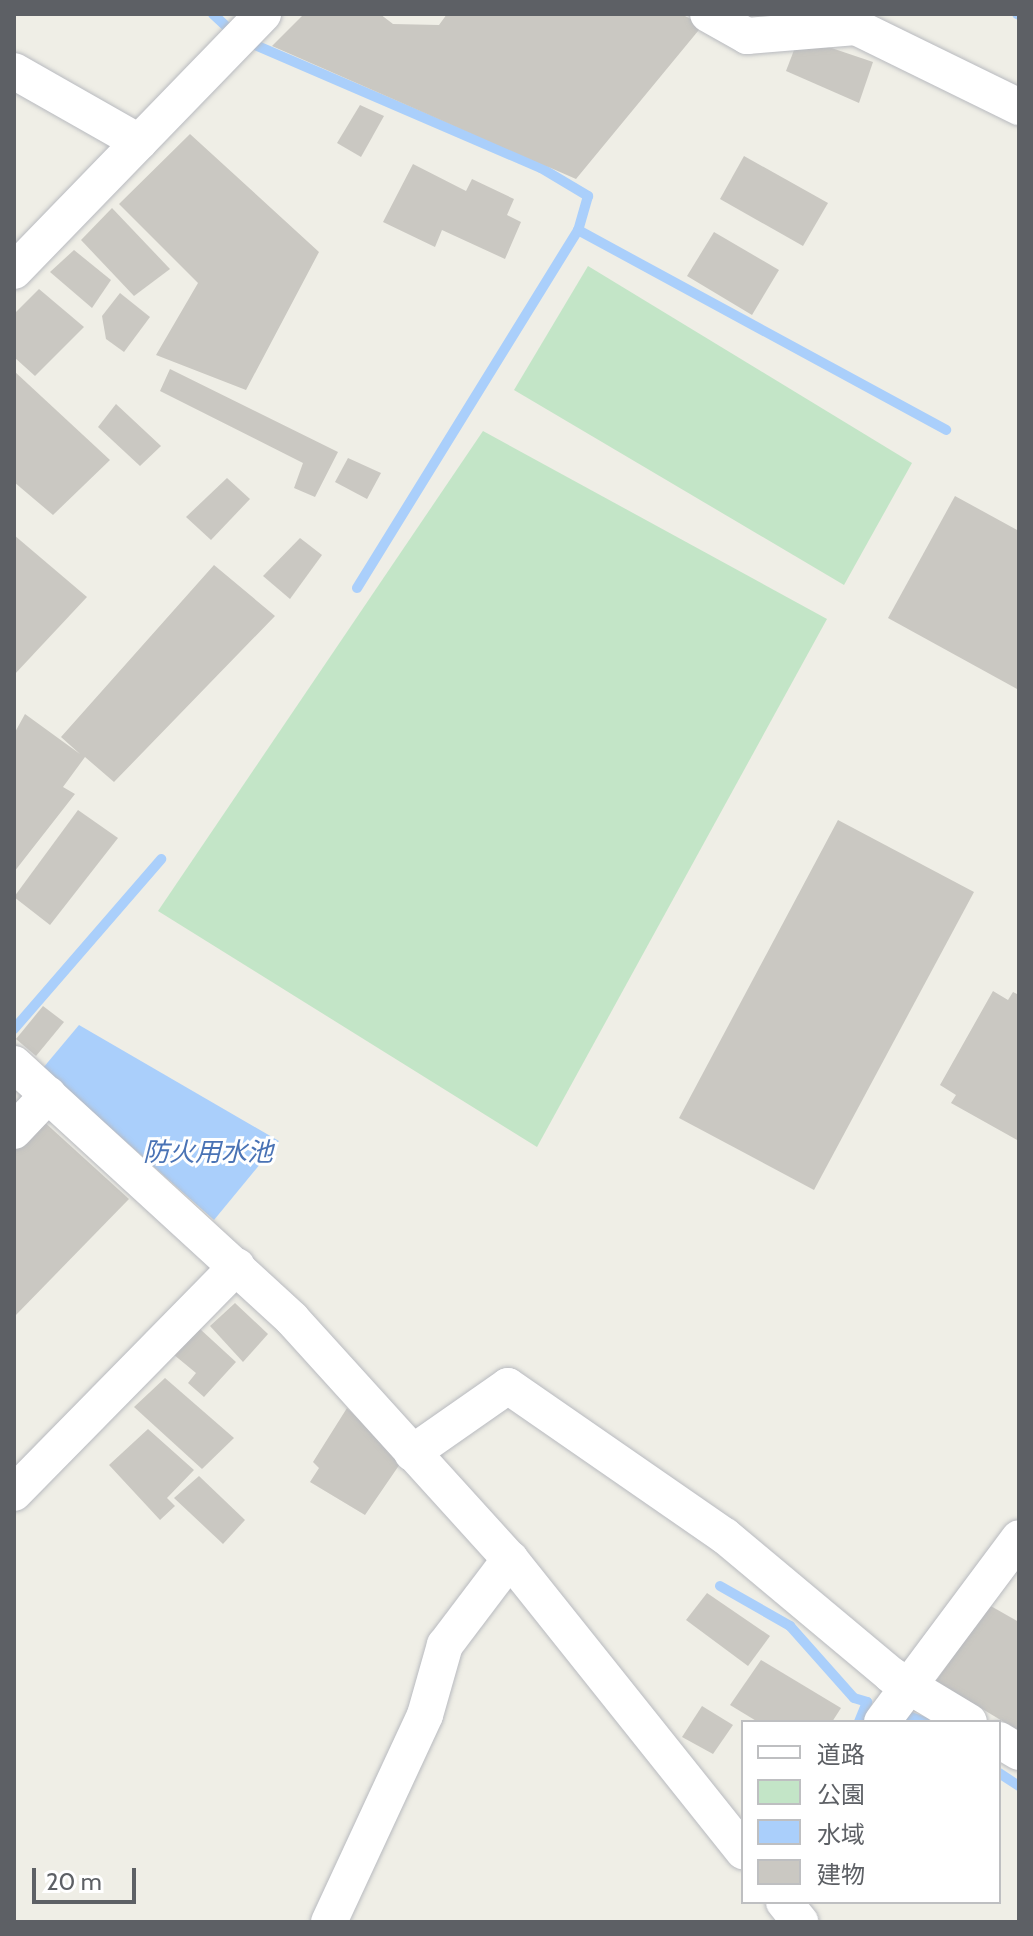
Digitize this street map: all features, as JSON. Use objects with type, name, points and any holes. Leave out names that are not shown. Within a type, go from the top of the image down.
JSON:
[{"type":"street","points":[[14,271],[263,14]]},
{"type":"street","points":[[708,14],[747,36],[856,27],[1019,107]]},
{"type":"street","points":[[14,71],[139,142]]},
{"type":"street","points":[[14,1064],[237,1266],[412,1453],[510,1559],[741,1848]]},
{"type":"street","points":[[14,1131],[48,1095]]},
{"type":"street","points":[[14,1493],[237,1266]]},
{"type":"street","points":[[412,1453],[508,1386],[725,1536],[907,1684],[966,1720]]},
{"type":"street","points":[[883,1720],[907,1684],[1019,1538]]},
{"type":"street","points":[[329,1922],[425,1715],[445,1645],[510,1559]]},
{"type":"street","points":[[1001,1741],[1019,1752]]},
{"type":"street","points":[[786,1904],[800,1922]]},
{"type":"green space","points":[[588,266],[912,463],[844,585],[514,390]]},
{"type":"green space","points":[[483,431],[827,619],[537,1147],[158,911]]},
{"type":"water","name":"防火用水池","points":[[79,1025],[279,1141],[214,1220],[43,1068]]},
{"type":"building","points":[[304,14],[380,14],[393,24],[439,25],[447,14],[681,14],[703,25],[576,179],[272,46]]},
{"type":"building","points":[[799,37],[873,62],[859,103],[786,71]]},
{"type":"building","points":[[360,105],[384,116],[361,157],[337,143]]},
{"type":"building","points":[[190,134],[319,252],[246,390],[156,355],[198,283],[119,204]]},
{"type":"building","points":[[744,156],[828,203],[803,246],[720,199]]},
{"type":"building","points":[[413,164],[466,191],[472,179],[514,199],[507,215],[521,222],[505,259],[442,230],[435,247],[383,222]]},
{"type":"building","points":[[112,208],[170,269],[134,296],[81,240]]},
{"type":"building","points":[[714,232],[779,270],[752,315],[687,276]]},
{"type":"building","points":[[74,250],[111,280],[92,308],[50,272]]},
{"type":"building","points":[[39,289],[84,327],[35,376],[14,357],[14,314]]},
{"type":"building","points":[[120,293],[150,317],[124,352],[106,339],[102,316]]},
{"type":"building","points":[[170,369],[338,452],[315,497],[294,488],[303,463],[160,391]]},
{"type":"building","points":[[14,371],[110,460],[53,515],[14,482]]},
{"type":"building","points":[[116,404],[161,446],[140,466],[98,427]]},
{"type":"building","points":[[348,458],[381,473],[367,499],[335,482]]},
{"type":"building","points":[[227,478],[250,499],[211,540],[186,517]]},
{"type":"building","points":[[955,496],[1019,531],[1019,690],[888,618]]},
{"type":"building","points":[[14,535],[87,597],[14,675]]},
{"type":"building","points":[[300,538],[322,555],[290,599],[263,576]]},
{"type":"building","points":[[214,565],[275,616],[114,782],[85,757],[63,787],[75,794],[14,872],[14,734],[25,714],[80,754],[61,737]]},
{"type":"building","points":[[78,810],[118,838],[50,925],[14,897]]},
{"type":"building","points":[[838,820],[974,892],[814,1190],[679,1118]]},
{"type":"building","points":[[993,991],[1008,1000],[1013,992],[1019,995],[1019,1141],[951,1103],[956,1095],[940,1085]]},
{"type":"building","points":[[43,1006],[64,1022],[36,1056],[16,1039]]},
{"type":"building","points":[[41,1119],[129,1199],[14,1317],[14,1148]]},
{"type":"building","points":[[235,1303],[268,1334],[243,1362],[210,1326]]},
{"type":"building","points":[[200,1329],[236,1362],[204,1397],[188,1383],[196,1373],[173,1354]]},
{"type":"building","points":[[165,1378],[234,1438],[202,1469],[134,1407]]},
{"type":"building","points":[[347,1408],[402,1461],[365,1515],[310,1482],[319,1468],[313,1462]]},
{"type":"building","points":[[148,1429],[194,1470],[167,1498],[175,1506],[160,1520],[109,1465]]},
{"type":"building","points":[[199,1476],[245,1520],[223,1544],[174,1498]]},
{"type":"building","points":[[707,1593],[770,1636],[748,1666],[686,1620]]},
{"type":"building","points":[[989,1605],[1019,1622],[1019,1731],[936,1681]]},
{"type":"building","points":[[761,1660],[841,1708],[833,1720],[755,1720],[730,1705]]},
{"type":"building","points":[[702,1706],[733,1725],[713,1754],[682,1737]]},
{"type":"waterway","points":[[213,14],[239,38],[541,168],[588,196],[578,230]]},
{"type":"waterway","points":[[357,588],[578,230],[946,430]]},
{"type":"waterway","points":[[14,1029],[161,859]]},
{"type":"waterway","points":[[720,1586],[790,1626],[854,1698],[867,1702],[860,1720]]},
{"type":"waterway","points":[[900,1713],[919,1720]]},
{"type":"waterway","points":[[1001,1774],[1019,1786]]}]
